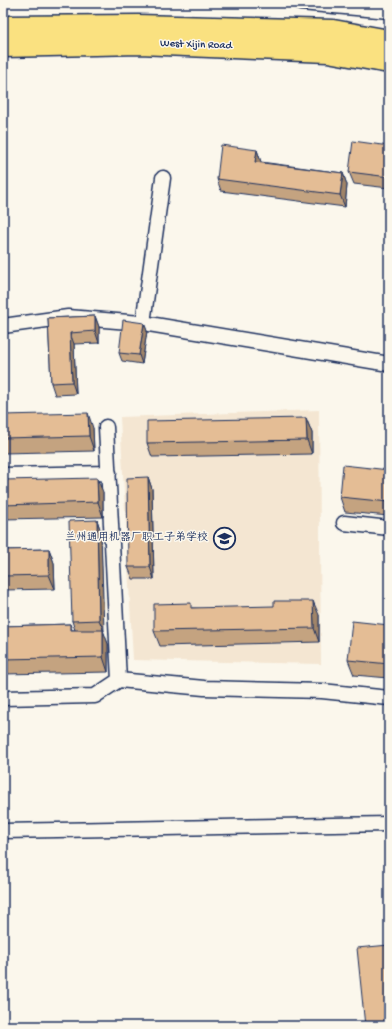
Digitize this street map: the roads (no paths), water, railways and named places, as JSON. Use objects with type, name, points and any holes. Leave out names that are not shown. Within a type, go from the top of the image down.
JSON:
[{"type":"main road","name":"West Xijin Road","points":[[3,27],[138,26],[325,31],[389,41]]},
{"type":"main road","name":"West Xijin Road","points":[[3,46],[140,43],[328,51],[389,62]]},
{"type":"street","points":[[301,3],[389,12]]},
{"type":"street","points":[[143,324],[163,178]]},
{"type":"street","points":[[3,326],[68,317],[143,324],[389,364]]},
{"type":"street","points":[[106,427],[119,680]]},
{"type":"street","points":[[3,475],[109,473]]},
{"type":"street","points":[[344,523],[389,528]]},
{"type":"street","points":[[3,698],[95,696],[119,680],[204,688],[322,690],[389,698]]},
{"type":"street","points":[[3,832],[389,824]]},
{"type":"place","name":"兰州通用机器厂职工子弟学校","points":[[224,538]]}]
